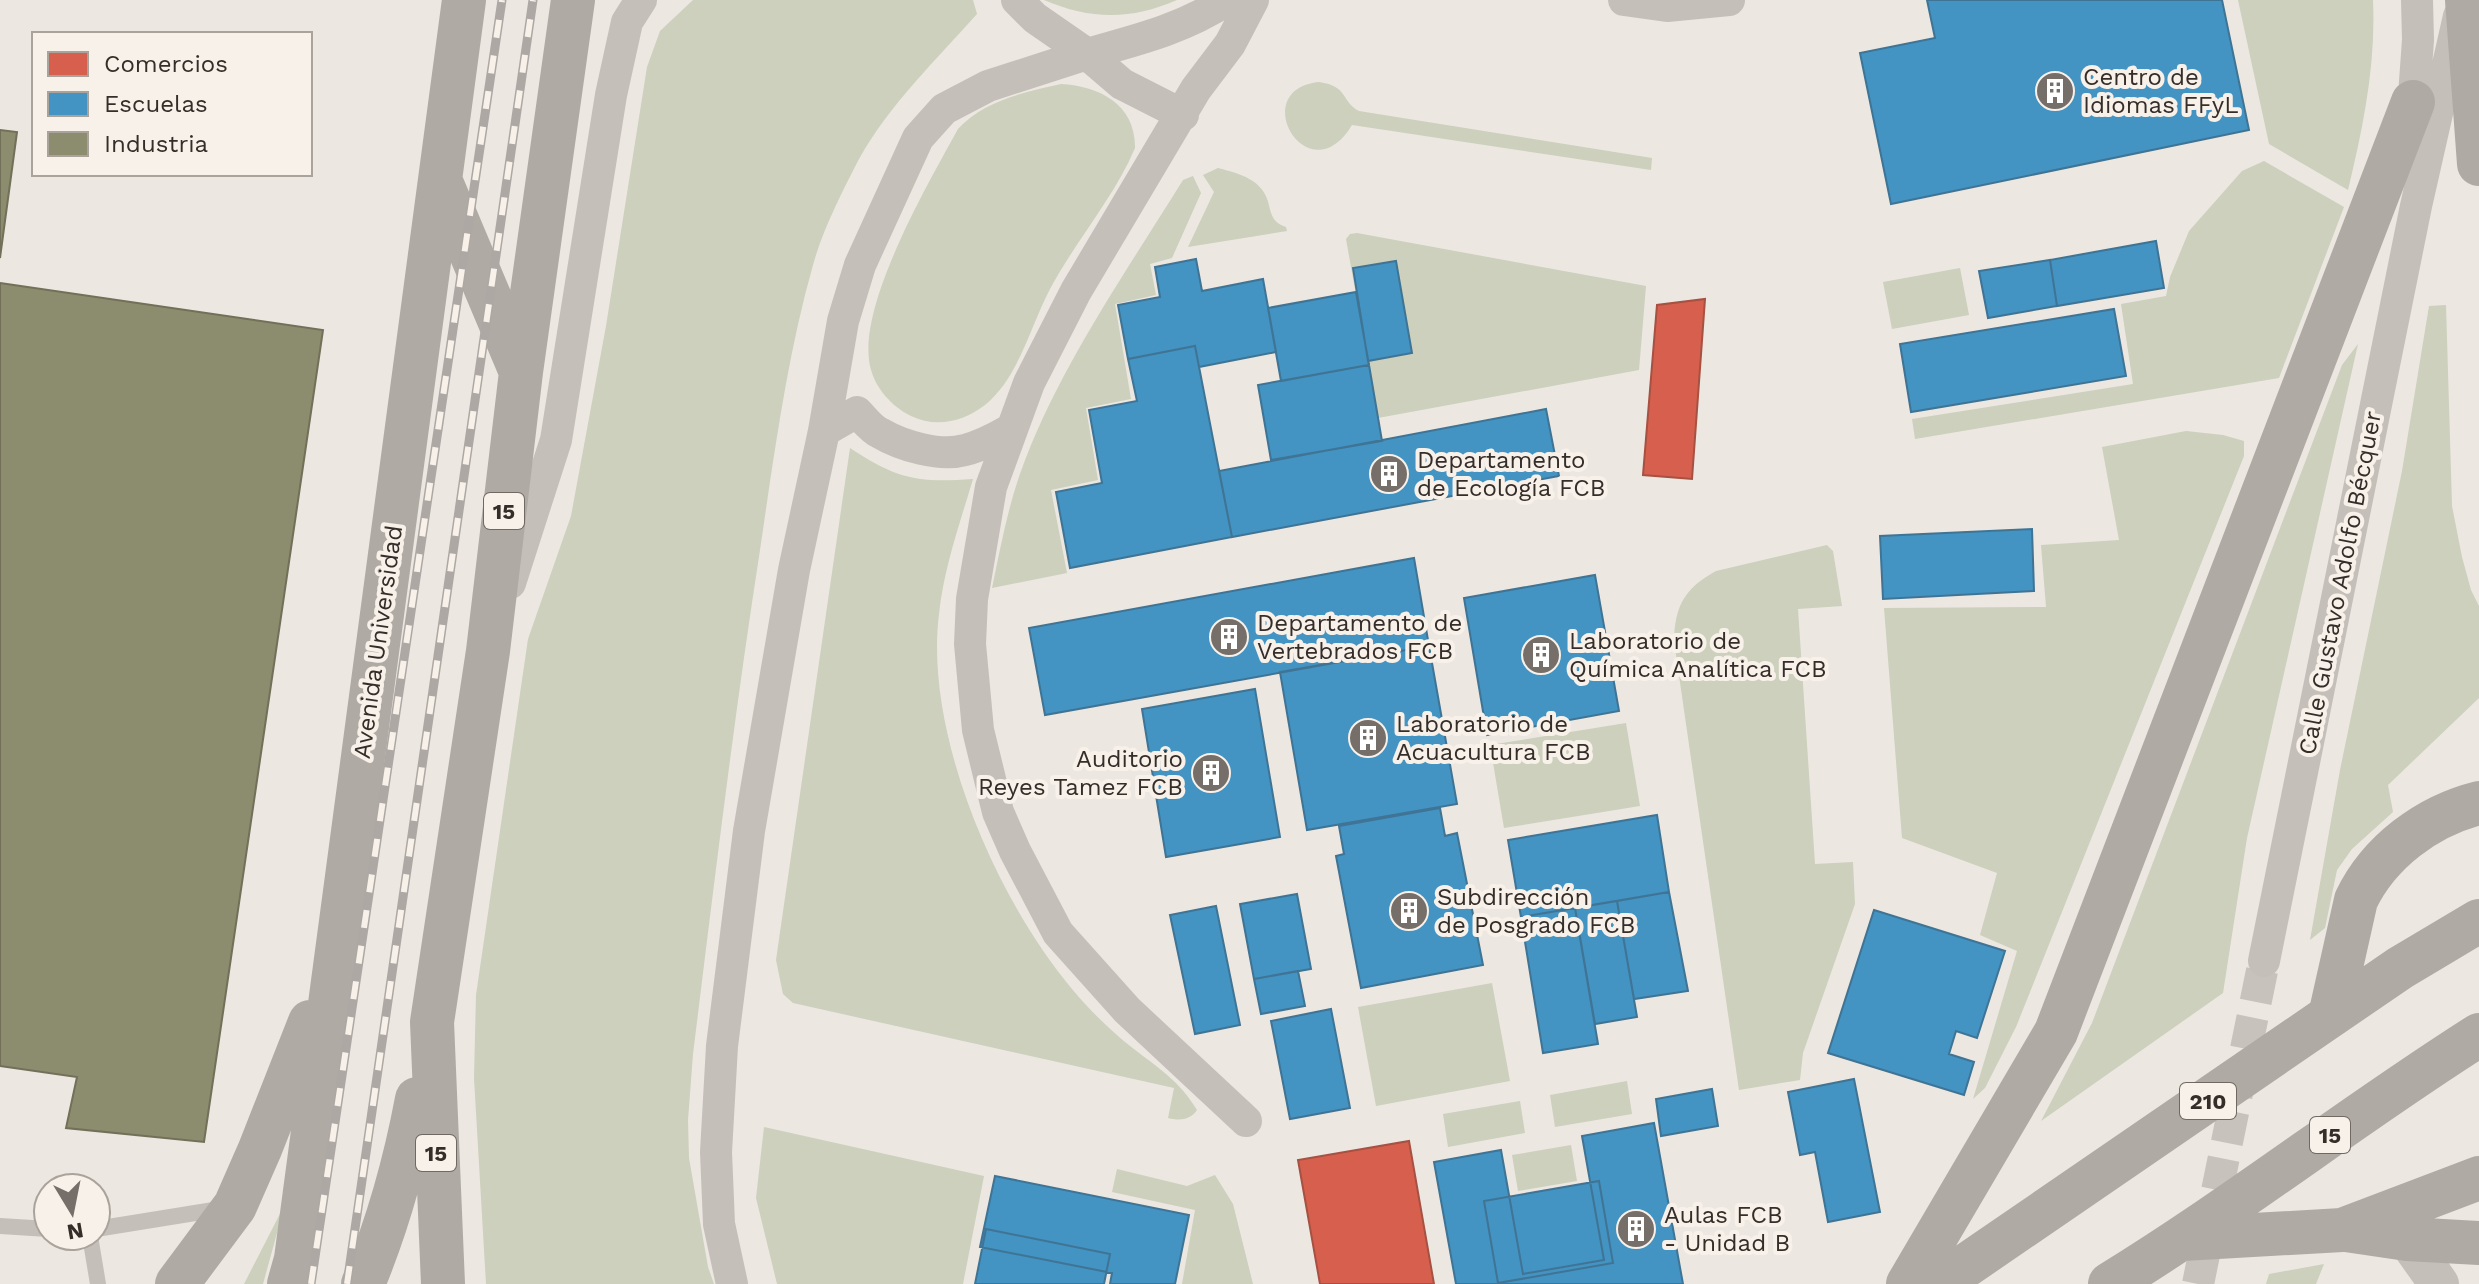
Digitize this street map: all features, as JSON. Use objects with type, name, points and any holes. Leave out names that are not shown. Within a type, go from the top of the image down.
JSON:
[{"type":"highway","name":"Avenida Universidad","points":[[289,1284],[296,1259],[464,0]]},
{"type":"highway","name":"15","points":[[443,1284],[432,1022],[488,651],[521,372],[573,0]]},
{"type":"highway","points":[[2465,0],[2479,164]]},
{"type":"highway","points":[[1908,1284],[2056,1032],[2413,102]]},
{"type":"highway","points":[[441,179],[521,372]]},
{"type":"highway","points":[[2330,1016],[2356,900],[2380,861],[2397,844],[2443,817],[2479,803]]},
{"type":"highway","name":"210","points":[[1939,1284],[2400,968],[2479,921]]},
{"type":"highway","points":[[177,1284],[235,1206],[335,956]]},
{"type":"highway","points":[[363,1284],[406,1156],[432,1022]]},
{"type":"highway","name":"15","points":[[2110,1284],[2183,1239],[2406,1081],[2479,1035]]},
{"type":"highway","points":[[2342,1230],[2479,1178]]},
{"type":"highway","points":[[2183,1239],[2342,1230],[2407,1239],[2479,1243]]},
{"type":"street","points":[[488,651],[556,440],[611,95],[627,22],[641,0]]},
{"type":"street","points":[[1017,0],[1035,18],[1087,54],[1122,84],[1183,115]]},
{"type":"street","points":[[732,1284],[719,1224],[716,1152],[722,1046],[749,831],[794,570],[824,431],[843,321],[860,265],[918,138],[944,109],[988,86],[1171,30],[1205,15],[1227,0]]},
{"type":"street","points":[[1246,1121],[1127,1010],[1058,933],[998,812],[978,730],[970,644],[972,599],[991,487],[1029,383],[1076,291],[1209,72],[1230,44],[1253,0]]},
{"type":"street","points":[[1624,0],[1667,6],[1729,0]]},
{"type":"street","name":"Calle Gustavo Adolfo Bécquer","points":[[2416,206],[2409,172],[2417,0]]},
{"type":"street","name":"Calle Gustavo Adolfo Bécquer","points":[[2264,961],[2416,206],[2465,0]]},
{"type":"street","points":[[824,431],[857,412],[877,432],[902,443],[930,450],[961,452],[985,444],[1010,430]]},
{"type":"street","points":[[2407,1239],[2439,1284]]},
{"type":"lane","points":[[112,1226],[235,1206]]},
{"type":"lane","points":[[0,1226],[32,1228]]},
{"type":"lane","points":[[93,1252],[98,1284]]},
{"type":"green space","points":[[693,0],[973,0],[977,14],[884,120],[859,159],[822,238],[788,371],[742,675],[693,1054],[688,1120],[689,1158],[708,1267],[714,1284],[486,1284],[474,1078],[476,995],[528,639],[571,516],[606,326],[647,67],[660,31]]},
{"type":"green space","points":[[1044,0],[1177,0],[1143,11],[1111,15],[1078,11]]},
{"type":"green space","points":[[2238,0],[2373,0],[2367,96],[2348,190],[2269,144]]},
{"type":"green space","points":[[1319,82],[1335,87],[1359,111],[1652,158],[1651,170],[1352,125],[1335,144],[1318,150],[1303,145],[1292,134],[1286,118],[1287,102],[1297,89]]},
{"type":"green space","points":[[1061,84],[1089,89],[1113,101],[1129,120],[1135,148],[1117,184],[1050,289],[1015,366],[997,394],[968,416],[940,422],[920,420],[885,396],[870,366],[869,341],[874,311],[898,245],[958,129],[968,119],[1019,94]]},
{"type":"green space","points":[[2264,161],[2344,207],[2279,378],[1915,439],[1912,419],[2133,384],[2121,304],[2166,296],[2170,277],[2189,231],[2242,171]]},
{"type":"green space","points":[[1218,168],[1243,176],[1259,186],[1275,221],[1286,227],[1287,231],[1188,247],[1214,192],[1203,175]]},
{"type":"green space","points":[[1193,176],[1201,193],[1172,258],[1150,264],[1156,295],[1115,304],[1131,399],[1086,408],[1098,480],[1051,490],[1067,573],[992,588],[1015,488],[1053,398],[1094,323],[1183,180]]},
{"type":"green space","points":[[1350,234],[1646,286],[1639,370],[1378,418],[1346,239]]},
{"type":"green space","points":[[1960,268],[1969,315],[1892,329],[1883,282]]},
{"type":"green space","points":[[2446,305],[2452,506],[2462,557],[2479,606],[2479,698],[2388,785],[2393,812],[2352,849],[2337,870],[2325,928],[2310,940],[2340,770],[2402,471],[2429,306]]},
{"type":"green space","points":[[2358,344],[2247,838],[2223,993],[2041,1121],[2092,1023],[2342,365]]},
{"type":"green space","points":[[2186,431],[2244,441],[2244,456],[2016,1027],[1985,1088],[1973,1099],[2017,951],[1980,935],[1997,873],[1902,838],[1884,608],[2046,607],[2041,545],[2119,540],[2102,447]]},
{"type":"green space","points":[[850,448],[908,477],[973,479],[945,579],[939,614],[937,661],[954,761],[971,812],[1017,909],[1044,952],[1100,1019],[1180,1087],[1197,1110],[1188,1118],[1168,1118],[1174,1088],[793,1003],[783,994],[776,960]]},
{"type":"green space","points":[[1827,545],[1833,551],[1842,606],[1798,609],[1815,864],[1853,862],[1855,904],[1803,1053],[1800,1080],[1739,1090],[1674,641],[1675,628],[1684,599],[1705,577],[1716,571]]},
{"type":"green space","points":[[1626,723],[1640,806],[1504,828],[1490,745]]},
{"type":"green space","points":[[1492,983],[1510,1081],[1376,1106],[1358,1007]]},
{"type":"green space","points":[[1627,1081],[1632,1114],[1555,1127],[1550,1095]]},
{"type":"green space","points":[[1520,1101],[1525,1133],[1448,1147],[1443,1114]]},
{"type":"green space","points":[[764,1127],[984,1176],[963,1284],[777,1284],[756,1198]]},
{"type":"green space","points":[[1571,1145],[1577,1181],[1518,1191],[1512,1155]]},
{"type":"green space","points":[[1117,1169],[1187,1186],[1215,1175],[1233,1204],[1253,1284],[1182,1284],[1195,1210],[1112,1192]]},
{"type":"green space","points":[[285,1204],[263,1284],[244,1284]]},
{"type":"green space","points":[[2324,1264],[2316,1284],[2266,1284],[2269,1274]]},
{"type":"building: Comercios","points":[[1705,299],[1692,479],[1643,475],[1657,305]]},
{"type":"building: Comercios","points":[[1409,1141],[1434,1284],[1320,1284],[1298,1160]]},
{"type":"building: Escuelas","name":"Centro de Idiomas FFyL","points":[[1927,0],[2222,0],[2249,130],[1891,204],[1860,53],[1935,38]]},
{"type":"building: Escuelas","points":[[2156,241],[2164,288],[2057,306],[2050,260]]},
{"type":"building: Escuelas","points":[[1196,259],[1202,291],[1263,279],[1276,352],[1199,367],[1195,346],[1128,359],[1118,305],[1160,297],[1155,267]]},
{"type":"building: Escuelas","points":[[2050,260],[2057,306],[1988,318],[1979,271]]},
{"type":"building: Escuelas","points":[[1396,261],[1412,353],[1368,361],[1353,268]]},
{"type":"building: Escuelas","points":[[1356,292],[1369,365],[1281,381],[1268,308]]},
{"type":"building: Escuelas","points":[[2114,309],[2126,376],[1911,412],[1900,344]]},
{"type":"building: Escuelas","points":[[1195,346],[1232,537],[1070,568],[1056,492],[1102,483],[1089,410],[1137,401],[1128,359]]},
{"type":"building: Escuelas","points":[[1369,365],[1382,441],[1271,460],[1258,385]]},
{"type":"building: Escuelas","name":"Departamento de Ecología FCB","points":[[1546,409],[1559,476],[1232,537],[1219,471]]},
{"type":"building: Escuelas","points":[[2032,529],[2034,591],[1883,599],[1880,536]]},
{"type":"building: Escuelas","name":"Departamento de Vertebrados FCB","points":[[1414,558],[1429,646],[1045,715],[1029,628]]},
{"type":"building: Escuelas","name":"Laboratorio de Química Analítica FCB","points":[[1595,575],[1619,711],[1487,735],[1464,598]]},
{"type":"building: Escuelas","name":"Laboratorio de Acuacultura FCB","points":[[1429,646],[1457,804],[1307,830],[1280,672]]},
{"type":"building: Escuelas","name":"Auditorio Reyes Tamez FCB","points":[[1255,689],[1280,837],[1166,857],[1142,709]]},
{"type":"building: Escuelas","name":"Subdirección de Posgrado FCB","points":[[1440,808],[1445,836],[1457,833],[1483,965],[1361,988],[1336,856],[1344,854],[1339,826]]},
{"type":"building: Escuelas","points":[[1657,815],[1669,892],[1521,917],[1508,840]]},
{"type":"building: Escuelas","points":[[1669,892],[1688,991],[1634,999],[1617,901]]},
{"type":"building: Escuelas","points":[[1297,894],[1311,969],[1254,979],[1240,904]]},
{"type":"building: Escuelas","points":[[1617,901],[1637,1017],[1595,1024],[1575,908]]},
{"type":"building: Escuelas","points":[[1216,906],[1240,1025],[1195,1034],[1170,915]]},
{"type":"building: Escuelas","points":[[1575,908],[1598,1044],[1543,1053],[1521,917]]},
{"type":"building: Escuelas","points":[[1874,910],[2005,951],[1977,1038],[1956,1031],[1949,1054],[1974,1062],[1964,1095],[1828,1053]]},
{"type":"building: Escuelas","points":[[1298,971],[1305,1006],[1261,1014],[1254,979]]},
{"type":"building: Escuelas","points":[[1331,1009],[1350,1108],[1290,1119],[1271,1021]]},
{"type":"building: Escuelas","points":[[1854,1079],[1880,1212],[1828,1222],[1815,1152],[1800,1155],[1788,1092]]},
{"type":"building: Escuelas","points":[[1712,1089],[1718,1126],[1661,1136],[1656,1099]]},
{"type":"building: Escuelas","name":"Aulas FCB - Unidad B","points":[[1654,1123],[1683,1284],[1456,1284],[1434,1162],[1501,1150],[1523,1274],[1604,1260],[1582,1136]]},
{"type":"building: Escuelas","points":[[995,1176],[1189,1215],[1175,1284],[1110,1284],[1112,1273],[980,1247]]},
{"type":"building: Escuelas","points":[[1599,1181],[1613,1263],[1498,1283],[1484,1201]]},
{"type":"building: Escuelas","points":[[986,1229],[1110,1254],[1104,1284],[975,1284]]},
{"type":"building: Industria","points":[[0,130],[17,132],[0,258]]},
{"type":"building: Industria","points":[[0,283],[323,330],[204,1142],[66,1128],[77,1077],[0,1066]]},
{"type":"tunnel","points":[[2198,1284],[2264,961]]},
{"type":"railway","points":[[311,1284],[502,0]]},
{"type":"railway","points":[[347,1284],[533,0]]},
{"type":"place","name":"Centro de Idiomas FFyL","points":[[2055,91]]},
{"type":"place","name":"Departamento de Ecología FCB","points":[[1389,474]]},
{"type":"place","name":"Departamento de Vertebrados FCB","points":[[1229,637]]},
{"type":"place","name":"Laboratorio de Química Analítica FCB","points":[[1541,655]]},
{"type":"place","name":"Laboratorio de Acuacultura FCB","points":[[1368,738]]},
{"type":"place","name":"Auditorio Reyes Tamez FCB","points":[[1211,773]]},
{"type":"place","name":"Subdirección de Posgrado FCB","points":[[1409,911]]},
{"type":"place","name":"Aulas FCB - Unidad B","points":[[1636,1229]]}]
